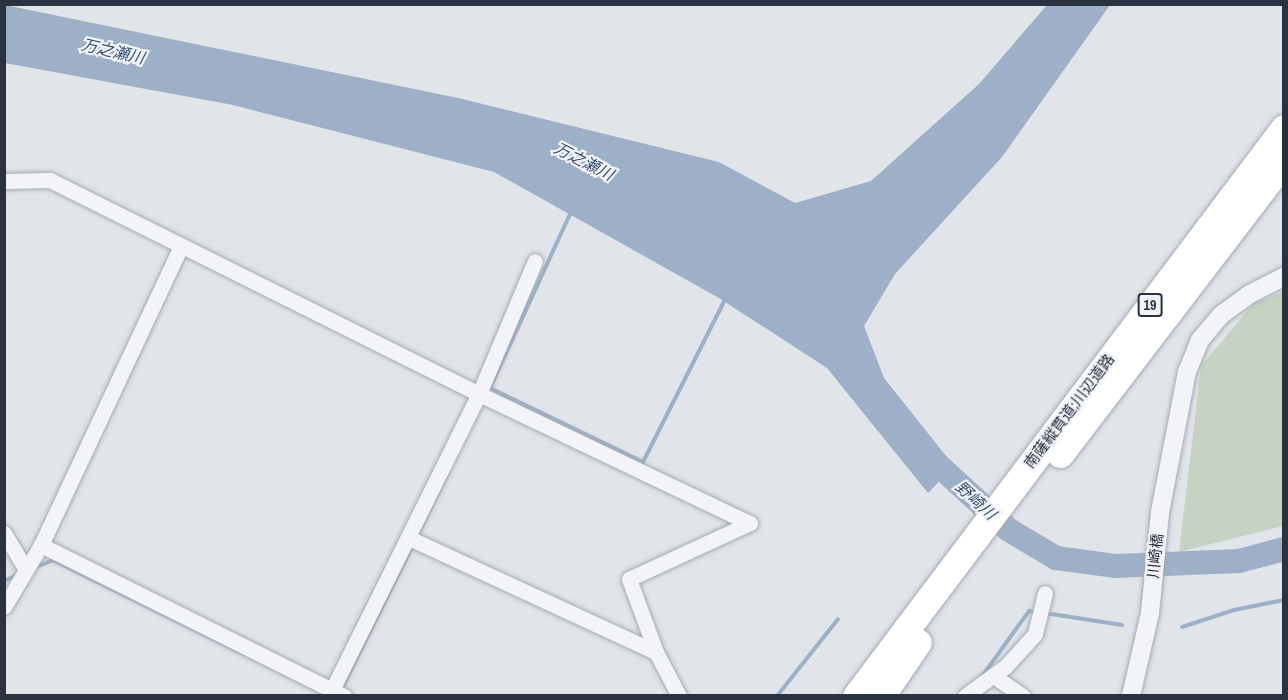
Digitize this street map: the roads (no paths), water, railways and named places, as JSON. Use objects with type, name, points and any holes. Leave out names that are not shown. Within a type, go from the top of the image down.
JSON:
[{"type":"highway","name":"南薩縦貫道;川辺道路","points":[[856,696],[925,617],[1023,487],[1284,128]]},
{"type":"highway","name":"南薩縦貫道;川辺道路","points":[[1023,487],[1284,161]]},
{"type":"highway","name":"南薩縦貫道;川辺道路","points":[[876,696],[925,617]]},
{"type":"highway","name":"19","points":[[846,696],[925,617]]},
{"type":"highway","name":"19","points":[[881,696],[925,617]]},
{"type":"street","points":[[4,181],[50,180],[479,394],[750,523],[629,579],[656,652],[679,696]]},
{"type":"street","points":[[4,607],[41,545],[181,246]]},
{"type":"street","points":[[41,545],[335,694],[413,540],[479,394],[535,261]]},
{"type":"street","name":"川崎橋","points":[[1131,696],[1150,600],[1160,512],[1178,408],[1200,340],[1221,315],[1250,294],[1284,277]]},
{"type":"street","points":[[4,533],[23,572]]},
{"type":"street","points":[[413,540],[656,652]]},
{"type":"street","points":[[965,696],[994,676],[1035,634],[1045,593]]},
{"type":"street","points":[[994,676],[1023,696]]},
{"type":"water","name":"万之瀬川","points":[[5,5],[458,98],[719,162],[795,203],[871,181],[979,84],[1047,5],[1110,5],[1002,157],[895,274],[864,326],[884,378],[954,466],[928,493],[827,368],[719,298],[494,172],[233,105],[5,63]]},
{"type":"waterway","points":[[490,388],[571,212]]},
{"type":"waterway","points":[[488,393],[490,388],[643,462],[726,298]]},
{"type":"waterway","name":"野崎川","points":[[923,451],[1009,530],[1056,558],[1116,566],[1239,561],[1284,549]]},
{"type":"waterway","points":[[417,536],[449,470]]},
{"type":"waterway","points":[[342,688],[414,543]]},
{"type":"waterway","points":[[32,569],[53,560],[244,654]]},
{"type":"waterway","points":[[4,581],[17,575]]},
{"type":"waterway","points":[[1182,627],[1234,610],[1284,600]]},
{"type":"waterway","points":[[983,675],[1029,611],[1038,612]]},
{"type":"waterway","points":[[1045,613],[1122,625]]},
{"type":"waterway","points":[[777,696],[838,619]]}]
